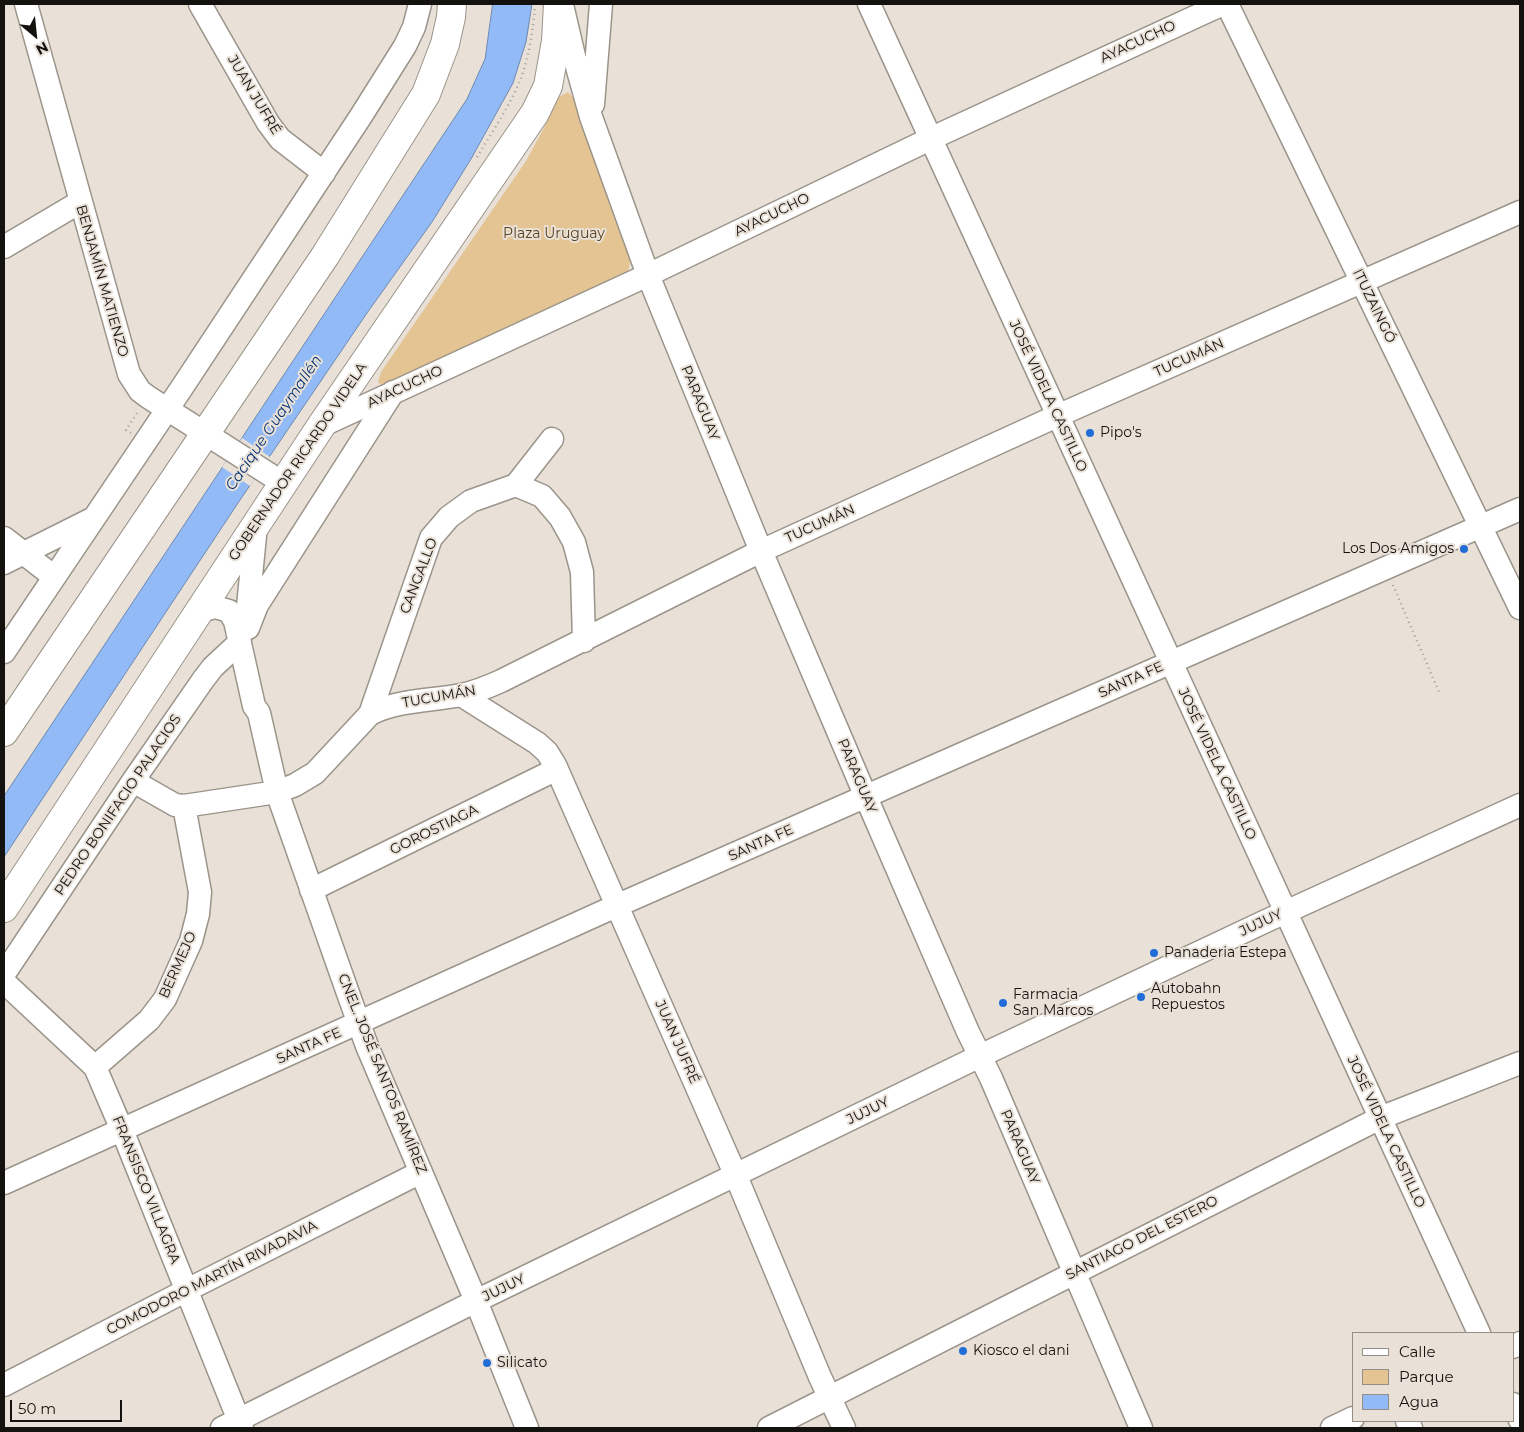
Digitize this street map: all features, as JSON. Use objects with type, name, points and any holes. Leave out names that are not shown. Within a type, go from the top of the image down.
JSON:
[{"type":"highway","points":[[4,732],[325,256],[426,94],[446,44],[452,4]]},
{"type":"highway","name":"GOBERNADOR RICARDO VIDELA","points":[[4,908],[256,526],[273,476],[321,426],[535,113],[548,86],[556,41],[558,4]]},
{"type":"street","name":"BENJAMÍN MATIENZO","points":[[26,4],[129,374],[140,391],[273,476]]},
{"type":"street","name":"JUAN JUFRÉ","points":[[200,4],[268,123],[280,139],[324,173]]},
{"type":"street","points":[[4,652],[324,173],[405,46],[414,27],[420,4]]},
{"type":"street","name":"PARAGUAY","points":[[562,4],[574,56],[592,117],[648,275],[761,551],[866,797],[1141,1428]]},
{"type":"street","name":"PARAGUAY","points":[[592,117],[601,4]]},
{"type":"street","name":"JOSÉ VIDELA CASTILLO","points":[[869,4],[1170,663],[1480,1332]]},
{"type":"street","name":"AYACUCHO","points":[[321,426],[648,275],[930,139],[1225,4]]},
{"type":"street","name":"ITUZAINGÓ","points":[[1225,4],[1520,608]]},
{"type":"street","points":[[4,247],[80,202]]},
{"type":"street","name":"TUCUMÁN","points":[[133,781],[175,805],[184,806],[277,792],[295,785],[314,773],[370,714],[392,705],[462,695],[501,682],[761,551],[1057,416],[1520,212]]},
{"type":"street","name":"PEDRO BONIFACIO PALACIOS","points":[[4,974],[203,680],[244,635],[257,605],[393,392]]},
{"type":"street","points":[[552,439],[516,485],[542,496],[560,517],[574,542],[582,572],[584,640]]},
{"type":"street","name":"CANGALLO","points":[[370,714],[431,538],[449,517],[471,500],[516,485]]},
{"type":"street","name":"SANTA FE","points":[[4,1183],[616,906],[1520,509]]},
{"type":"street","points":[[4,563],[94,518]]},
{"type":"street","name":"CNEL. JOSÉ SANTOS RAMÍREZ","points":[[256,526],[244,635],[254,706],[259,713],[277,792],[359,1023],[476,1301],[527,1428]]},
{"type":"street","points":[[4,538],[53,576]]},
{"type":"street","name":"CNEL. JOSÉ SANTOS RAMÍREZ","points":[[199,611],[215,607],[229,610],[244,635]]},
{"type":"street","name":"JUAN JUFRÉ","points":[[462,695],[537,743],[547,752],[557,769],[736,1176],[820,1377],[844,1428]]},
{"type":"street","name":"GOROSTIAGA","points":[[311,890],[557,769]]},
{"type":"street","name":"JUJUY","points":[[234,1425],[476,1301],[980,1056],[1285,912],[1520,805]]},
{"type":"street","name":"BERMEJO","points":[[95,1067],[149,1020],[165,999],[191,941],[198,914],[200,892],[184,806]]},
{"type":"street","name":"FRANSISCO VILLAGRA","points":[[4,982],[95,1067],[187,1290],[234,1425]]},
{"type":"street","name":"SANTIAGO DEL ESTERO","points":[[769,1428],[1380,1118],[1520,1063]]},
{"type":"street","name":"COMODORO MARTÍN RIVADAVIA","points":[[4,1385],[187,1290],[422,1172]]},
{"type":"street","points":[[1514,1406],[1520,1420]]},
{"type":"street","points":[[1332,1428],[1352,1418]]},
{"type":"path","points":[[1385,568],[1439,692]]},
{"type":"green space","name":"Plaza Uruguay","points":[[568,92],[574,98],[631,258],[628,271],[385,388],[378,382],[381,372],[526,161],[545,126],[557,98]]},
{"type":"water","name":"Cacique Guaymallén","points":[[493,4],[532,4],[526,42],[513,83],[471,159],[432,222],[367,313],[238,503],[4,857],[4,796],[467,99],[485,59]]},
{"type":"pier","points":[[242,438],[270,457],[250,486],[222,467]]},
{"type":"place","name":"Pipo's","points":[[1090,433]]},
{"type":"place","name":"Los Dos Amigos","points":[[1464,549]]},
{"type":"place","name":"Panaderia Estepa","points":[[1154,953]]},
{"type":"place","name":"Autobahn Repuestos","points":[[1141,997]]},
{"type":"place","name":"Farmacia San Marcos","points":[[1003,1003]]},
{"type":"place","name":"Kiosco el dani","points":[[963,1351]]},
{"type":"place","name":"Silicato","points":[[487,1363]]}]
